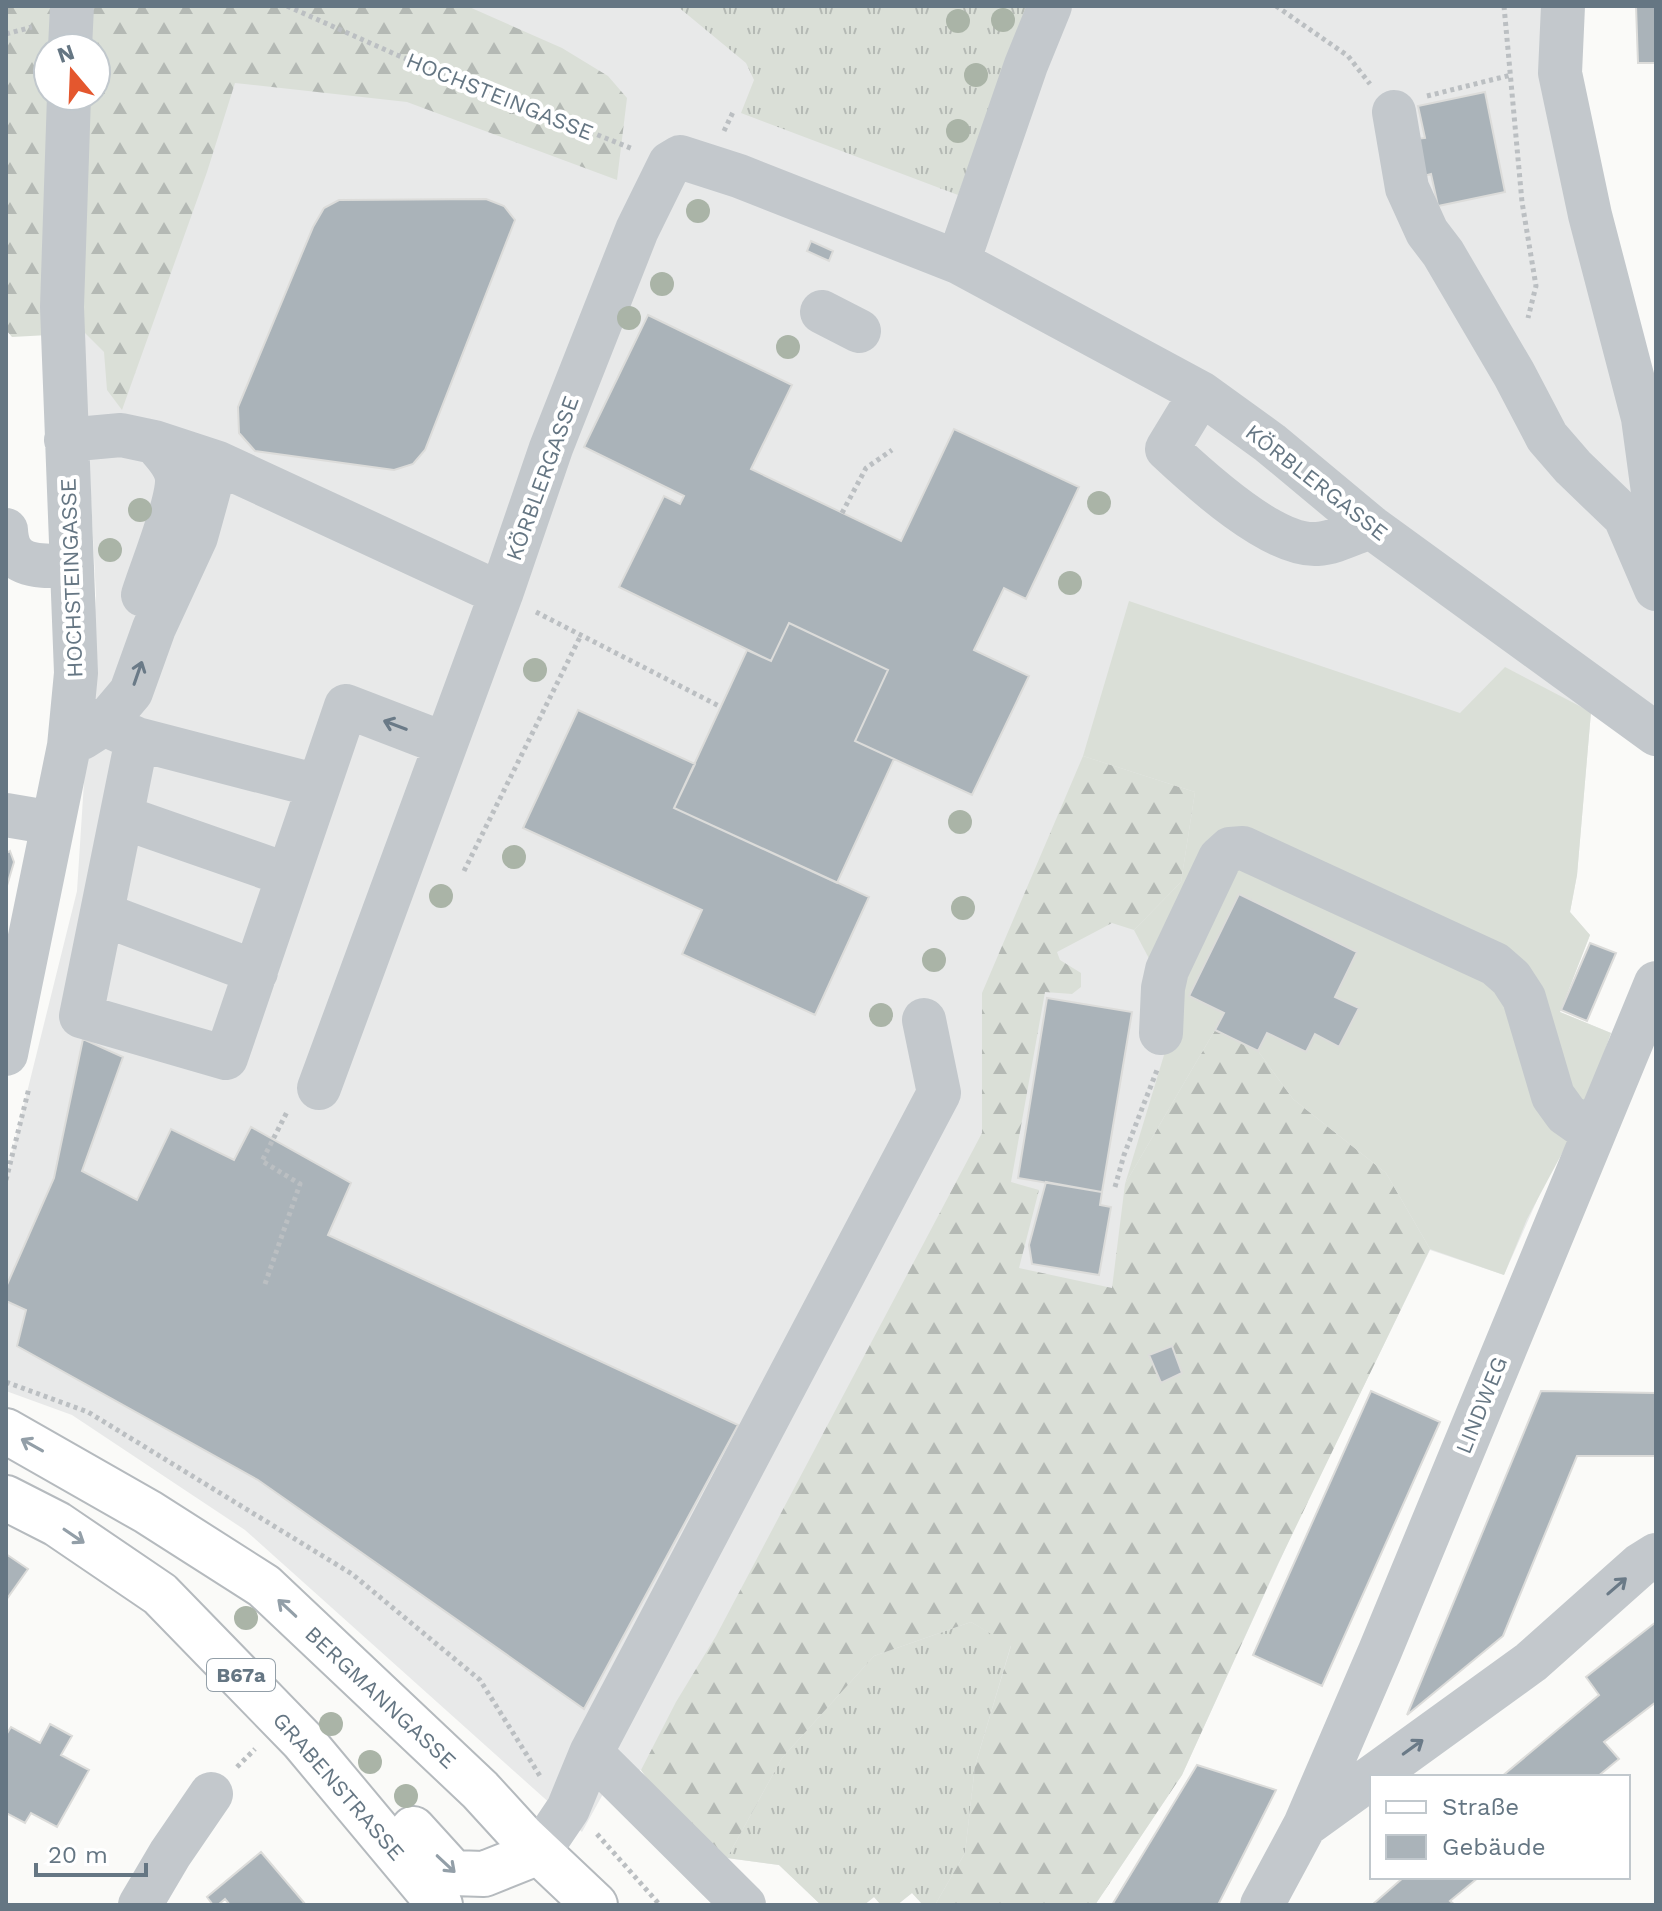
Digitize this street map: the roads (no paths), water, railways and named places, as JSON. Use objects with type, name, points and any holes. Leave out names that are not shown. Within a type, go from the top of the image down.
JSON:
[{"type":"main road","name":"BERGMANNGASSE","points":[[6,1431],[148,1512],[264,1586],[480,1790],[595,1905]]},
{"type":"main road","name":"GRABENSTRASSE","points":[[6,1498],[57,1524],[160,1594],[285,1722],[440,1905]]},
{"type":"main road","points":[[285,1722],[340,1750],[453,1873],[484,1874],[539,1852]]},
{"type":"street","points":[[71,32],[72,6]]},
{"type":"street","points":[[958,262],[1026,65],[1050,6]]},
{"type":"street","points":[[1563,6],[1560,73],[1590,215],[1643,418],[1656,514]]},
{"type":"street","name":"HOCHSTEINGASSE","points":[[19,1066],[53,823],[96,731],[76,673],[62,307],[68,112]]},
{"type":"street","points":[[1394,112],[1407,188],[1427,232],[1443,253],[1514,374],[1547,437],[1625,517],[1656,589]]},
{"type":"street","name":"KÖRBLERGASSE","points":[[303,1101],[445,744],[551,448],[637,230],[670,163],[680,157],[693,159],[958,262],[1201,393],[1270,443],[1371,527],[1656,734]]},
{"type":"street","points":[[1201,393],[1167,449],[1215,495],[1287,538],[1314,544],[1371,527]]},
{"type":"street","points":[[66,440],[121,435],[218,463],[501,594]]},
{"type":"street","points":[[96,731],[131,692],[154,628],[196,537],[209,490],[200,469],[170,448]]},
{"type":"street","points":[[6,530],[7,546],[18,560],[42,566],[72,566]]},
{"type":"street","points":[[96,731],[122,817],[81,1016],[226,1058],[346,706],[445,744]]},
{"type":"street","points":[[96,731],[318,786]]},
{"type":"street","points":[[6,815],[53,823]]},
{"type":"street","points":[[122,817],[288,875]]},
{"type":"street","points":[[1161,1033],[1167,970],[1220,858],[1230,849],[1243,848],[1495,964],[1511,978],[1524,998],[1553,1096],[1566,1114],[1593,1133]]},
{"type":"street","points":[[102,914],[256,972]]},
{"type":"street","name":"LINDWEG","points":[[1262,1905],[1305,1825],[1392,1622],[1656,983]]},
{"type":"street","points":[[539,1852],[568,1809],[591,1753],[939,1093],[924,1020]]},
{"type":"street","name":"LINDWEG","points":[[1374,1775],[1531,1662],[1640,1565],[1656,1555]]},
{"type":"street","points":[[591,1753],[744,1905]]},
{"type":"street","name":"LINDWEG","points":[[1305,1825],[1370,1778]]},
{"type":"street","points":[[140,1905],[211,1794]]}]
